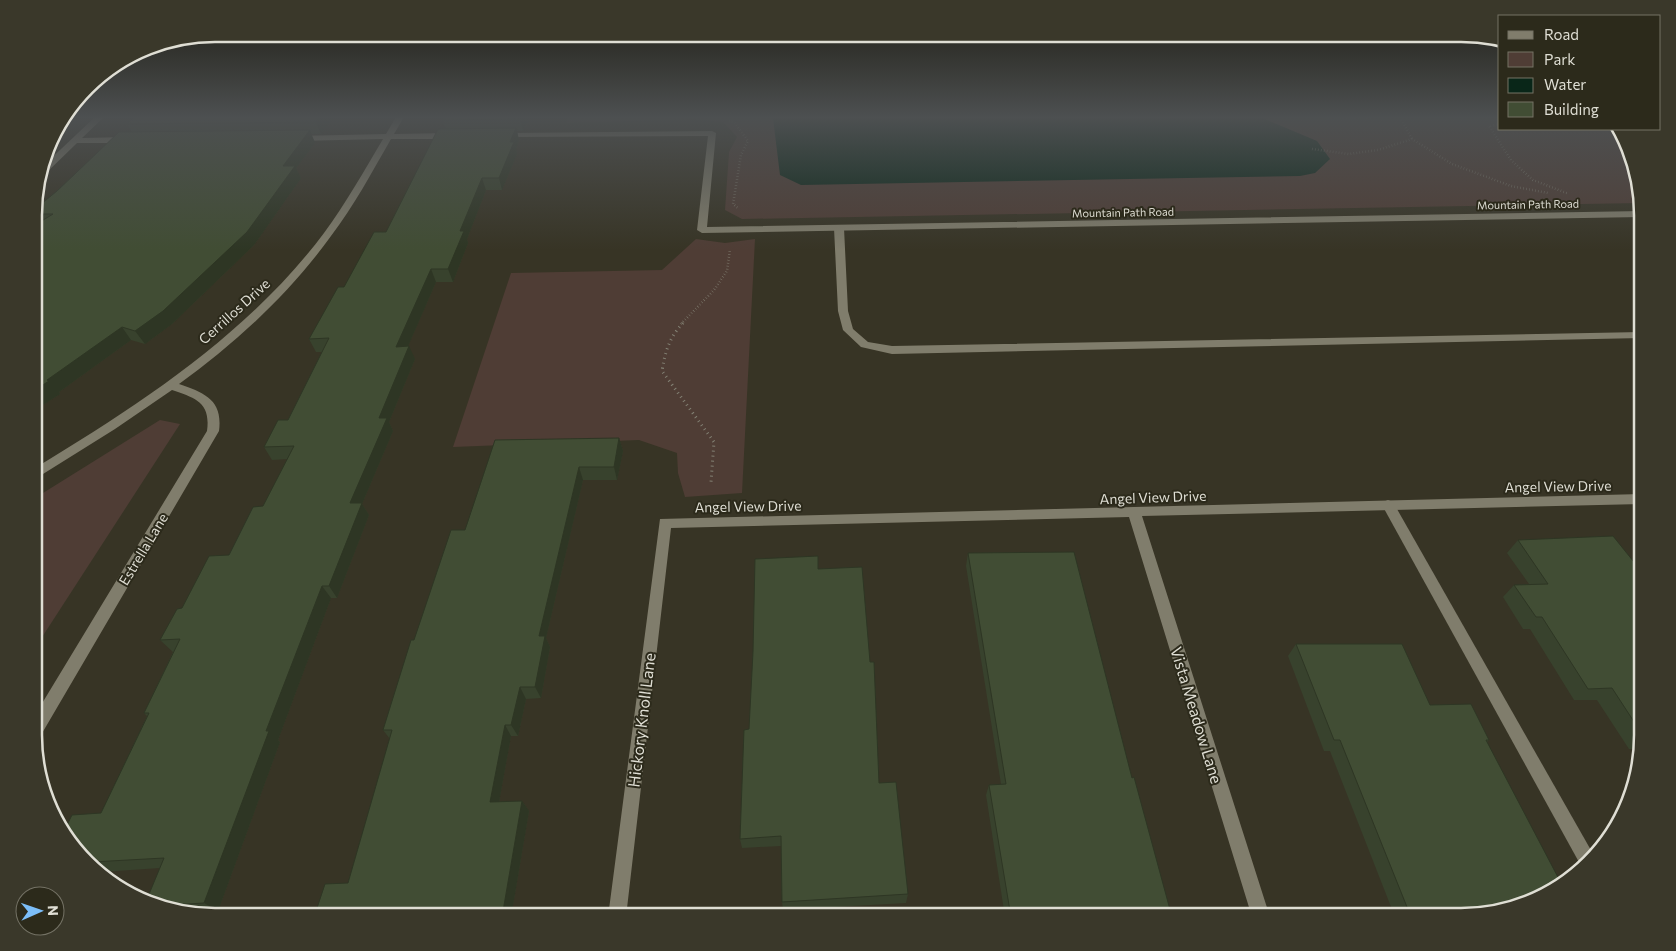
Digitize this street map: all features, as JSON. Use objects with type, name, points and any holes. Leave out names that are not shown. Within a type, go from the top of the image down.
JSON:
[{"type":"street","name":"Cerrillos Drive","points":[[42,470],[116,423],[170,384],[241,328],[295,275],[333,228],[374,161]]},
{"type":"street","name":"Mountain Path Road","points":[[709,161],[702,230],[1633,214]]},
{"type":"street","points":[[839,228],[843,311],[848,330],[865,345],[892,350],[1633,335]]},
{"type":"street","name":"Estrella Lane","points":[[42,718],[213,431],[214,415],[208,403],[203,398],[170,384]]},
{"type":"street","name":"Angel View Drive","points":[[665,523],[1388,505],[1633,502]]},
{"type":"street","points":[[1388,505],[1585,856]]},
{"type":"street","name":"Vista Meadow Lane","points":[[1134,512],[1258,908]]},
{"type":"street","name":"Hickory Knoll Lane","points":[[618,908],[665,523]]},
{"type":"path","points":[[740,161],[733,204],[741,211]]},
{"type":"path","points":[[1448,161],[1511,186],[1554,195],[1545,196]]},
{"type":"path","points":[[1513,161],[1533,180],[1574,196],[1563,196]]},
{"type":"path","points":[[711,482],[714,442],[662,371],[666,347],[675,331],[714,290],[726,271],[730,249]]},
{"type":"green space","points":[[728,161],[1624,161],[1633,203],[742,219],[725,210]]},
{"type":"green space","points":[[696,239],[725,243],[755,239],[742,493],[685,497],[678,473],[677,453],[639,440],[453,447],[511,273],[662,270]]},
{"type":"green space","points":[[160,420],[180,424],[42,637],[42,494]]},
{"type":"water","points":[[778,161],[1327,161],[1315,173],[1300,176],[801,185],[780,175]]},
{"type":"building","points":[[88,161],[286,161],[283,166],[295,166],[247,232],[163,311],[135,331],[122,327],[42,386],[42,221],[53,214],[42,214],[43,202]]},
{"type":"building","points":[[422,161],[506,161],[499,178],[482,178],[460,231],[464,231],[448,269],[431,269],[396,347],[409,346],[379,418],[387,418],[350,503],[362,503],[329,586],[322,586],[266,731],[269,731],[204,903],[171,903],[149,895],[164,858],[97,862],[85,849],[67,824],[72,815],[101,813],[149,713],[144,713],[180,639],[160,640],[177,609],[182,608],[209,556],[229,555],[253,507],[263,506],[294,446],[264,447],[278,420],[288,420],[329,338],[309,339],[338,287],[344,287],[374,232],[386,232]]},
{"type":"building","points":[[619,438],[614,467],[579,467],[539,636],[545,636],[535,687],[520,687],[511,725],[505,725],[490,802],[522,801],[504,908],[317,908],[325,884],[348,883],[392,730],[383,730],[411,640],[414,640],[451,530],[465,530],[495,440]]},
{"type":"building","points":[[1613,536],[1633,561],[1633,720],[1612,688],[1588,689],[1542,617],[1536,617],[1514,585],[1548,584],[1518,540]]},
{"type":"building","points":[[1074,552],[1132,778],[1134,777],[1170,908],[1010,908],[989,785],[1006,784],[968,553]]},
{"type":"building","points":[[818,556],[818,569],[862,567],[870,662],[874,662],[879,783],[896,782],[908,894],[782,902],[781,836],[740,839],[744,730],[749,729],[755,559]]},
{"type":"building","points":[[1296,644],[1402,644],[1430,705],[1471,704],[1489,740],[1486,740],[1558,878],[1527,895],[1505,903],[1472,908],[1407,908],[1340,740],[1334,740]]}]
